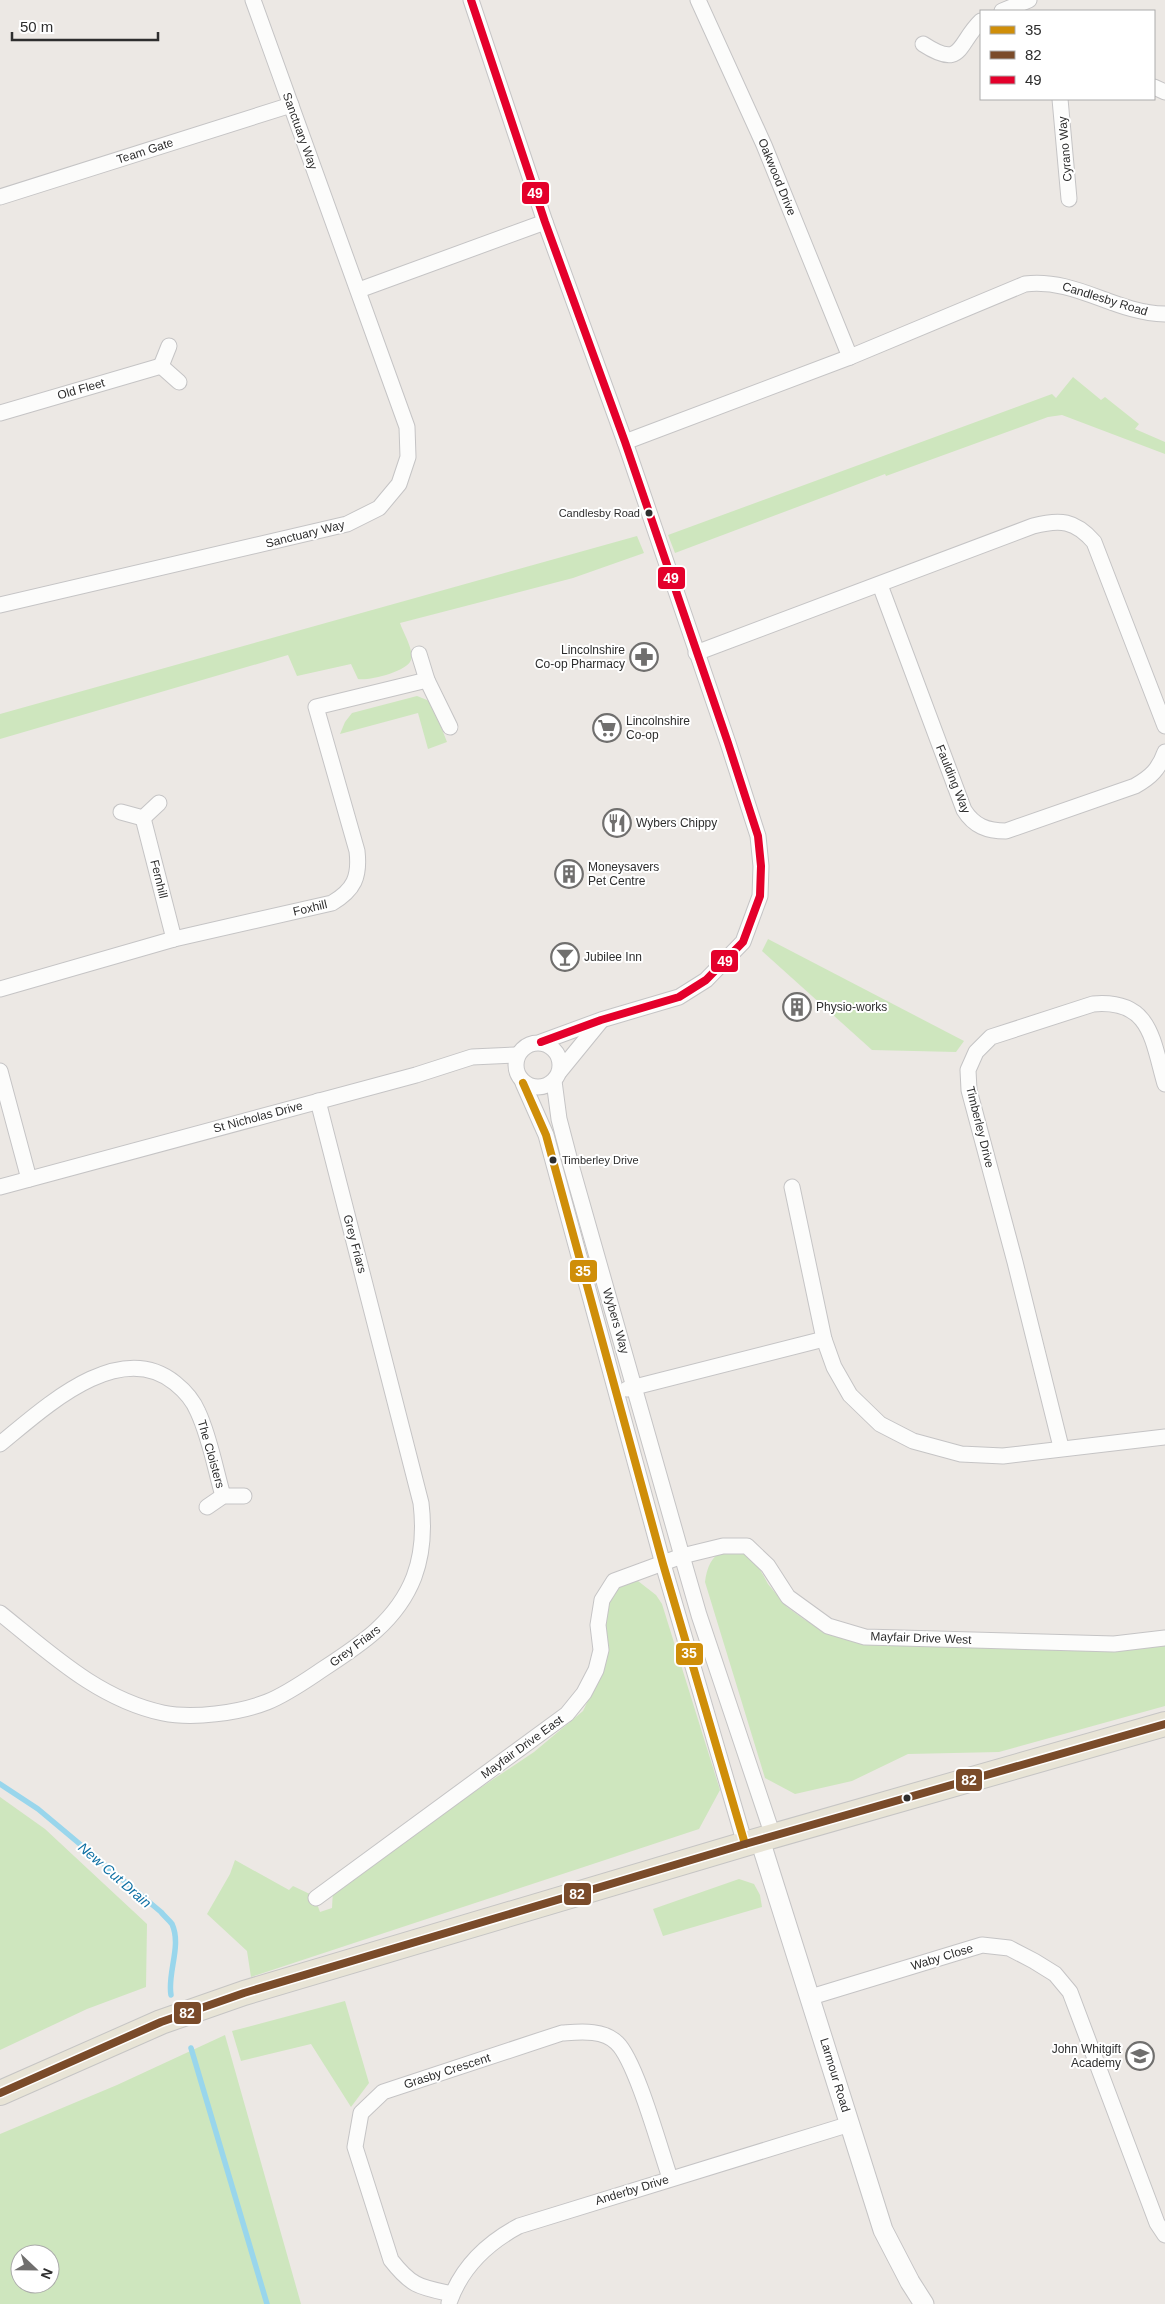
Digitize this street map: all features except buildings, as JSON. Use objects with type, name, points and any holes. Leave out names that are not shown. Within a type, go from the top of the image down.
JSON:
[{"type":"main road","points":[[0,2093],[134,2033],[244,1992],[759,1840],[1165,1724]]},
{"type":"street","name":"Sanctuary Way","points":[[0,605],[347,524],[379,508],[399,484],[408,457],[407,427],[253,0]]},
{"type":"street","points":[[471,0],[545,222],[625,442],[758,836],[761,866],[760,896],[743,942],[706,980],[679,997],[601,1020],[541,1042],[531,1043],[522,1048],[516,1056],[515,1070],[523,1083],[539,1088],[557,1076],[601,1020]]},
{"type":"street","name":"Oakwood Drive","points":[[698,0],[764,145],[850,357]]},
{"type":"street","points":[[1005,10],[1030,0]]},
{"type":"street","points":[[923,44],[941,56],[952,55],[964,45],[970,32],[980,21]]},
{"type":"street","name":"Cyrano Way","points":[[1060,100],[1069,199]]},
{"type":"street","name":"Team Gate","points":[[0,197],[291,105]]},
{"type":"street","points":[[359,290],[545,222]]},
{"type":"street","name":"Candlesby Road","points":[[625,442],[850,357],[1012,288],[1032,284],[1066,286],[1143,314],[1165,314]]},
{"type":"street","points":[[169,346],[161,366],[179,382]]},
{"type":"street","name":"Old Fleet","points":[[0,413],[161,366]]},
{"type":"street","points":[[696,653],[1033,526],[1053,521],[1069,523],[1085,531],[1094,542],[1165,726]]},
{"type":"street","name":"Faulding Way","points":[[880,585],[964,810],[978,825],[994,831],[1006,831],[1136,786],[1160,766],[1165,752]]},
{"type":"street","points":[[419,654],[427,680],[450,726]]},
{"type":"street","name":"Foxhill","points":[[0,989],[174,939],[332,903],[346,894],[354,882],[359,867],[357,851],[316,707],[427,680]]},
{"type":"street","points":[[121,812],[143,818],[159,802]]},
{"type":"street","name":"Fernhill","points":[[143,818],[174,939]]},
{"type":"street","name":"Timberley Drive","points":[[1061,1447],[1015,1262],[969,1090],[968,1070],[976,1052],[991,1037],[1093,1004],[1110,1003],[1130,1008],[1145,1021],[1165,1084]]},
{"type":"street","points":[[541,1042],[557,1052],[560,1062],[557,1076]]},
{"type":"street","name":"St Nicholas Drive","points":[[0,1187],[318,1101],[472,1057],[516,1056]]},
{"type":"street","points":[[0,1071],[29,1179]]},
{"type":"street","name":"Wybers Way","points":[[557,1076],[559,1119],[571,1165],[699,1615],[759,1840]]},
{"type":"street","name":"Wybers Way","points":[[523,1083],[546,1135],[664,1564],[759,1840]]},
{"type":"street","name":"Grey Friars","points":[[0,1613],[89,1682],[113,1696],[166,1714],[214,1714],[267,1702],[290,1691],[365,1641],[392,1615],[404,1597],[414,1578],[421,1553],[424,1527],[421,1503],[318,1101]]},
{"type":"street","points":[[792,1187],[824,1339],[834,1367],[850,1395],[880,1424],[913,1441],[961,1454],[1003,1456],[1061,1447],[1165,1437]]},
{"type":"street","points":[[617,1391],[824,1339]]},
{"type":"street","name":"The Cloisters","points":[[0,1444],[60,1396],[90,1380],[107,1372],[147,1369],[167,1377],[187,1392],[198,1411],[223,1496]]},
{"type":"street","name":"The Cloisters","points":[[207,1507],[223,1496],[244,1496]]},
{"type":"street","name":"Mayfair Drive West","points":[[682,1556],[723,1546],[747,1546],[768,1566],[788,1597],[828,1626],[865,1637],[1114,1644],[1165,1638]]},
{"type":"street","points":[[664,1564],[682,1556]]},
{"type":"street","name":"Mayfair Drive East","points":[[316,1898],[567,1714],[584,1693],[596,1670],[601,1650],[598,1625],[602,1600],[614,1581],[664,1564]]},
{"type":"street","name":"Larmour Road","points":[[759,1840],[811,1997],[883,2230],[910,2282],[924,2304]]},
{"type":"street","name":"Waby Close","points":[[811,1997],[982,1945],[1009,1948],[1055,1974],[1070,1992],[1157,2223],[1165,2235]]},
{"type":"street","name":"Grasby Crescent","points":[[450,2299],[417,2286],[403,2275],[390,2260],[355,2147],[361,2113],[383,2092],[562,2033],[592,2032],[616,2042],[631,2064],[670,2178]]},
{"type":"street","name":"Anderby Drive","points":[[450,2299],[465,2270],[479,2254],[519,2226],[850,2124]]},
{"type":"green space","points":[[1073,377],[1101,400],[1105,397],[1139,424],[1135,429],[1165,442],[1165,454],[1062,415],[1048,417],[886,476],[885,474],[675,553],[668,535],[1052,394],[1056,398]]},
{"type":"green space","points":[[637,536],[644,553],[573,578],[400,623],[410,646],[411,660],[402,668],[387,675],[370,679],[358,679],[351,664],[297,676],[288,655],[0,739],[0,714]]},
{"type":"green space","points":[[417,696],[432,704],[447,742],[428,749],[418,713],[340,734],[345,722],[352,713]]},
{"type":"green space","points":[[768,939],[964,1041],[956,1052],[872,1050],[762,951]]},
{"type":"green space","points":[[724,1550],[746,1553],[757,1564],[768,1584],[787,1607],[805,1620],[863,1643],[922,1647],[1165,1645],[1165,1706],[999,1752],[908,1754],[852,1781],[795,1794],[765,1778],[705,1582],[710,1563]]},
{"type":"green space","points":[[638,1581],[656,1595],[662,1604],[720,1790],[699,1829],[251,1977],[247,1951],[207,1914],[230,1874],[235,1860],[289,1890],[293,1886],[314,1896],[320,1912],[332,1908],[333,1890],[344,1879],[534,1752],[583,1711],[602,1671],[604,1616],[608,1595],[624,1582]]},
{"type":"green space","points":[[0,1797],[45,1829],[147,1924],[146,1987],[87,2009],[0,2050]]},
{"type":"green space","points":[[739,1879],[754,1884],[760,1895],[762,1907],[663,1936],[653,1909]]},
{"type":"green space","points":[[345,2001],[369,2083],[351,2107],[311,2044],[241,2061],[232,2031]]},
{"type":"green space","points":[[225,2035],[301,2304],[0,2304],[0,2134],[117,2085]]},
{"type":"waterway","name":"New Cut Drain","points":[[0,1784],[38,1809],[171,1922],[175,1932],[175,1950],[170,1987],[171,1995]]},
{"type":"waterway","name":"New Cut Drain","points":[[191,2048],[267,2304]]},
{"type":"transit line","name":"49","points":[[471,0],[545,222],[625,442],[728,743],[758,836],[761,866],[760,896],[743,942],[706,980],[679,997],[601,1020],[541,1042]]},
{"type":"transit line","name":"35","points":[[523,1083],[546,1135],[663,1564],[745,1844]]},
{"type":"transit line","name":"82","points":[[0,2093],[161,2022],[244,1993],[745,1844],[1165,1724]]},
{"type":"place","name":"Candlesby Road","points":[[649,513]]},
{"type":"place","name":"Lincolnshire Co-op Pharmacy","points":[[644,657]]},
{"type":"place","name":"Lincolnshire Co-op","points":[[607,728]]},
{"type":"place","name":"Wybers Chippy","points":[[617,823]]},
{"type":"place","name":"Moneysavers Pet Centre","points":[[569,874]]},
{"type":"place","name":"Jubilee Inn","points":[[565,957]]},
{"type":"place","name":"Physio-works","points":[[797,1007]]},
{"type":"place","name":"Timberley Drive","points":[[553,1160]]},
{"type":"place","name":"John Whitgift Academy","points":[[1140,2056]]}]
